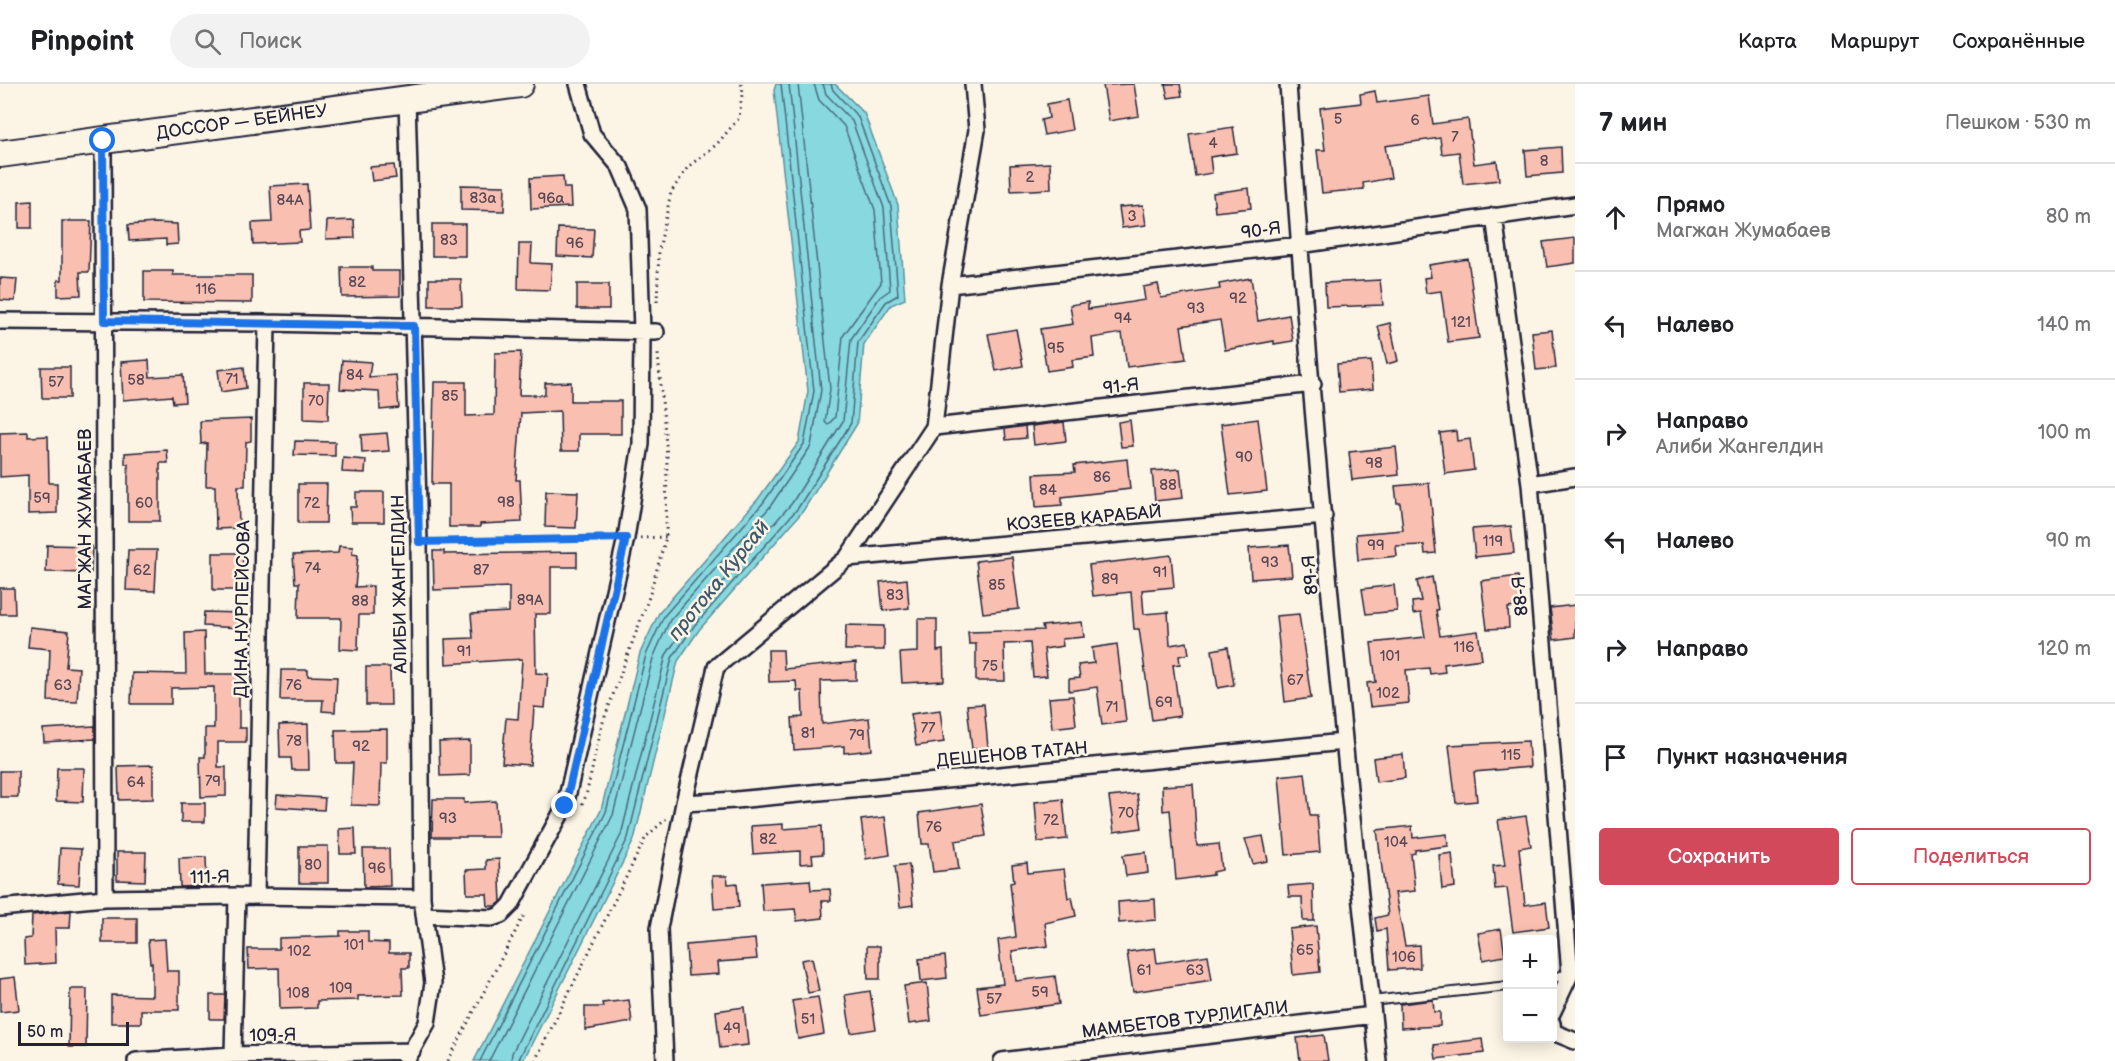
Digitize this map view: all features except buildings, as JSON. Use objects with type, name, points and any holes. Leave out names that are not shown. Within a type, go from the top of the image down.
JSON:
[{"type":"highway","name":"ДОССОР — БЕЙНЕУ","points":[[0,154],[520,84]]},
{"type":"street","points":[[424,915],[492,918],[501,915],[510,905],[565,806],[626,538],[641,444],[649,331],[638,209],[620,167],[592,134],[578,84]]},
{"type":"street","points":[[665,1061],[659,928],[684,802],[716,667],[847,558],[934,427],[950,285],[977,130],[973,84]]},
{"type":"street","name":"89-Я","points":[[1288,84],[1299,245],[1344,742],[1378,1061]]},
{"type":"street","name":"АЛИБИ ЖАНГЕЛДИН","points":[[407,99],[419,542],[422,898],[433,983],[427,1023],[409,1056]]},
{"type":"street","name":"МАГЖАН ЖУМАБАЕВ","points":[[103,141],[105,898]]},
{"type":"street","name":"90-Я","points":[[950,285],[1299,245],[1575,205]]},
{"type":"street","name":"88-Я","points":[[1494,216],[1530,484],[1572,969]]},
{"type":"street","points":[[0,321],[267,323],[649,331]]},
{"type":"street","name":"ДИНА НУРПЕЙСОВА","points":[[256,896],[267,323]]},
{"type":"street","name":"91-Я","points":[[934,427],[1313,384]]},
{"type":"street","points":[[1530,484],[1575,477]]},
{"type":"street","name":"КОЗЕЕВ КАРАБАЙ","points":[[847,558],[1324,516]]},
{"type":"street","name":"ДЕШЕНОВ ТАТАН","points":[[684,802],[748,799],[1344,742]]},
{"type":"street","points":[[233,1055],[237,896]]},
{"type":"street","name":"111-Я","points":[[0,908],[105,898],[237,896],[422,898]]},
{"type":"street","points":[[1557,1002],[1572,969]]},
{"type":"street","name":"МАМБЕТОВ ТУРЛИГАЛИ","points":[[1002,1061],[1372,1008]]},
{"type":"street","points":[[1557,1034],[1575,1041]]},
{"type":"street","name":"109-Я","points":[[136,1061],[233,1055],[409,1056]]},
{"type":"lane","points":[[1557,976],[1572,969]]},
{"type":"lane","points":[[1372,1008],[1503,987]]},
{"type":"path","points":[[419,542],[666,537]]},
{"type":"path","points":[[535,1061],[646,837],[684,802]]},
{"type":"water","name":"протока Курсай","points":[[776,84],[835,84],[864,113],[898,205],[905,299],[891,305],[864,344],[857,424],[803,511],[699,630],[678,661],[634,840],[523,1061],[474,1061],[601,810],[640,653],[659,613],[758,499],[799,442],[808,391],[774,90]]},
{"type":"route","points":[[103,141],[104,321],[414,326],[419,542],[626,538],[565,806]]}]
